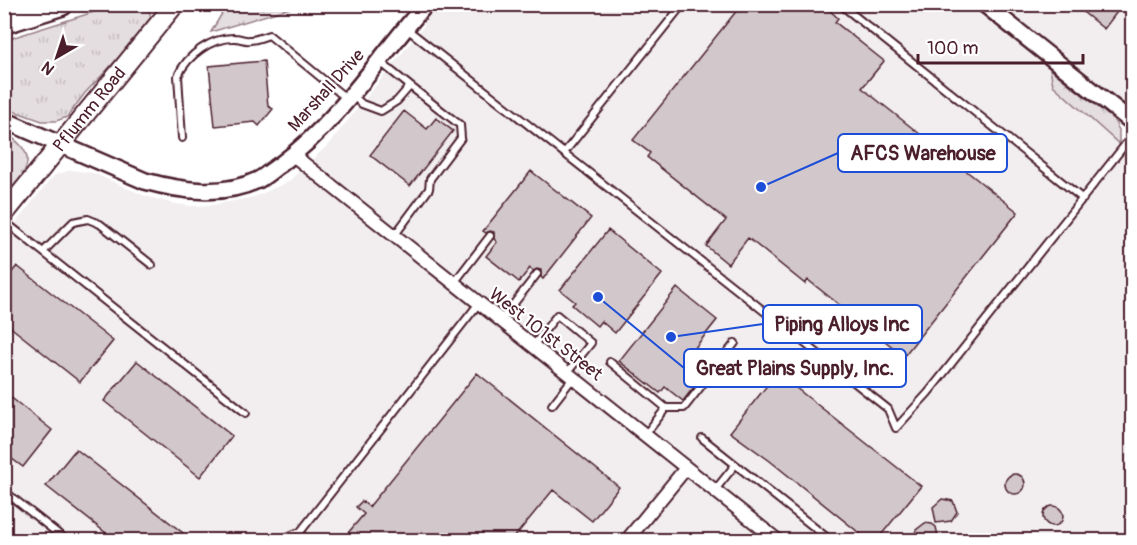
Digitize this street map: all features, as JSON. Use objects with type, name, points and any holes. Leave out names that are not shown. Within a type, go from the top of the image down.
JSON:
[{"type":"highway","points":[[4,22],[61,4]]},
{"type":"main road","name":"Pflumm Road","points":[[4,214],[175,4]]},
{"type":"street","name":"Marshall Drive","points":[[4,120],[145,181],[170,188],[192,191],[217,190],[248,184],[260,179],[293,155],[324,128],[426,4]]},
{"type":"street","points":[[984,4],[1132,122]]},
{"type":"street","name":"West 101st Street","points":[[293,155],[777,540]]},
{"type":"street","points":[[627,540],[686,468]]},
{"type":"lane","points":[[564,153],[683,4]]},
{"type":"lane","points":[[840,4],[1083,199]]},
{"type":"lane","points":[[406,28],[888,409],[896,428],[928,393],[1132,136]]},
{"type":"lane","points":[[182,138],[178,76],[182,67],[202,48],[234,38],[249,40],[268,35],[350,97],[381,111],[390,107],[410,86]]},
{"type":"lane","points":[[379,60],[460,125],[461,138],[430,179],[429,189],[394,236]]},
{"type":"lane","points":[[43,252],[73,222],[88,219],[100,224],[152,265]]},
{"type":"lane","points":[[4,220],[246,413]]},
{"type":"lane","points":[[454,284],[490,236]]},
{"type":"lane","points":[[501,321],[537,274]]},
{"type":"lane","points":[[284,540],[301,531],[479,303]]},
{"type":"lane","points":[[533,346],[557,315],[591,343],[552,405]]},
{"type":"lane","points":[[610,362],[666,408],[684,408],[735,343]]},
{"type":"lane","points":[[645,435],[666,408]]},
{"type":"lane","points":[[702,438],[830,540]]},
{"type":"lane","points":[[715,491],[735,465]]},
{"type":"lane","points":[[4,491],[66,540]]},
{"type":"shaded area","points":[[437,5],[970,5],[1050,69],[1053,85],[1132,156],[1132,540],[5,540],[5,236],[50,180],[55,175],[71,170],[93,173],[143,195],[191,206],[213,205],[254,197],[288,182],[328,145],[424,26]]},
{"type":"shaded area","points":[[996,5],[1132,5],[1132,114]]},
{"type":"green space","points":[[227,4],[300,5],[211,32]]},
{"type":"green space","points":[[116,5],[147,5],[152,20],[85,93],[67,117],[56,121],[42,121],[5,108],[5,40]]},
{"type":"green space","points":[[1050,69],[1113,119],[1119,130],[1119,144],[1053,85]]},
{"type":"green space","points":[[5,133],[24,149],[27,164],[5,199]]},
{"type":"building","points":[[742,4],[813,4],[821,10],[823,7],[828,9],[838,18],[835,22],[884,61],[862,88],[1018,212],[904,356],[808,280],[805,284],[748,238],[728,264],[706,246],[726,220],[647,157],[650,153],[633,140]]},
{"type":"building","points":[[1073,4],[1123,4],[1104,29]]},
{"type":"building","points":[[264,61],[268,106],[273,109],[259,126],[255,122],[215,126],[209,66]]},
{"type":"building","points":[[404,111],[427,129],[436,118],[453,131],[410,186],[370,155]]},
{"type":"building","points":[[531,171],[591,218],[543,279],[541,270],[533,271],[530,268],[519,282],[486,256],[497,242],[494,239],[494,232],[483,231]]},
{"type":"building","points":[[608,230],[662,274],[615,333],[601,321],[597,326],[572,305],[575,302],[560,290]]},
{"type":"building","points":[[17,266],[113,341],[80,382],[4,322],[4,282]]},
{"type":"building","points":[[677,288],[717,320],[690,354],[708,369],[683,401],[665,387],[660,393],[619,361]]},
{"type":"building","points":[[137,361],[232,436],[200,477],[104,401]]},
{"type":"building","points":[[477,373],[619,487],[592,521],[553,490],[512,540],[342,540],[364,514],[356,507],[362,501],[369,507]]},
{"type":"building","points":[[777,373],[921,486],[877,540],[868,540],[770,461],[730,432]]},
{"type":"building","points":[[4,392],[52,430],[23,467],[4,453]]},
{"type":"building","points":[[76,449],[192,540],[115,540],[46,486]]},
{"type":"building","points":[[1015,474],[1022,477],[1025,484],[1022,491],[1015,494],[1008,491],[1005,484],[1008,477]]},
{"type":"building","points":[[942,499],[953,501],[957,512],[951,521],[936,523],[933,507]]},
{"type":"building","points":[[1053,506],[1060,509],[1063,516],[1060,523],[1053,526],[1046,523],[1043,516],[1046,509]]},
{"type":"building","points":[[925,523],[936,527],[939,540],[913,540],[916,530]]},
{"type":"place","name":"AFCS Warehouse","points":[[761,187]]},
{"type":"place","name":"Great Plains Supply, Inc.","points":[[598,297]]},
{"type":"place","name":"Piping Alloys Inc","points":[[671,337]]}]
